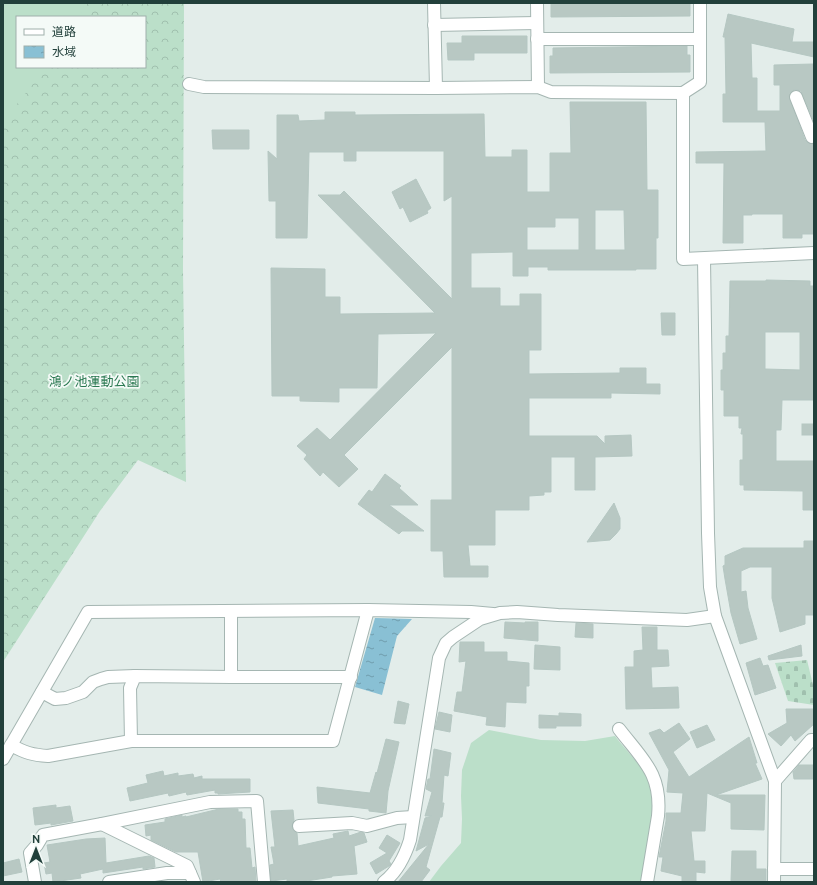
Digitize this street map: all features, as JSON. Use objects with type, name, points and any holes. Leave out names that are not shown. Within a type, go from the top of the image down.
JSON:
[{"type":"street","points":[[434,3],[436,88]]},
{"type":"street","points":[[537,3],[538,87]]},
{"type":"street","points":[[188,84],[204,87],[538,87],[551,92],[683,93],[700,82],[700,3]]},
{"type":"street","points":[[434,25],[537,23]]},
{"type":"street","points":[[537,39],[700,39]]},
{"type":"street","points":[[683,93],[683,259],[814,253]]},
{"type":"street","points":[[796,97],[812,137]]},
{"type":"street","points":[[704,258],[710,587],[715,616],[775,781],[774,882]]},
{"type":"street","points":[[3,759],[88,612],[368,610],[471,612],[493,614],[517,612],[687,620],[715,616]]},
{"type":"street","points":[[11,746],[23,752],[34,755],[48,756],[131,741],[333,741],[368,610]]},
{"type":"street","points":[[231,677],[232,611]]},
{"type":"street","points":[[384,882],[399,867],[406,853],[410,840],[436,672],[443,649],[453,637],[480,619],[493,614]]},
{"type":"street","points":[[131,741],[130,688],[135,676]]},
{"type":"street","points":[[42,692],[55,699],[66,698],[79,694],[93,682],[101,678],[108,677],[351,677]]},
{"type":"street","points":[[619,729],[651,771],[658,788],[658,816],[647,882]]},
{"type":"street","points":[[775,781],[813,739]]},
{"type":"street","points":[[35,882],[30,853],[43,835],[210,802],[257,801],[264,882]]},
{"type":"street","points":[[299,826],[352,823],[367,826],[397,818],[413,817]]},
{"type":"street","points":[[102,824],[187,866],[192,878]]},
{"type":"street","points":[[774,869],[814,869]]},
{"type":"street","points":[[109,882],[167,873],[192,878]]},
{"type":"green space","name":"鴻ノ池運動公園","points":[[3,3],[184,3],[183,270],[186,482],[138,460],[100,511],[3,662]]},
{"type":"green space","points":[[3,3],[85,3],[80,16],[16,16],[16,68],[45,68],[3,122]]},
{"type":"green space","points":[[807,660],[814,689],[814,705],[788,701],[775,663]]},
{"type":"green space","points":[[489,730],[541,740],[585,741],[615,736],[646,775],[653,800],[652,828],[642,882],[429,882],[461,843],[462,770],[471,743]]},
{"type":"water","points":[[375,618],[412,619],[397,636],[382,695],[355,687]]},
{"type":"building","points":[[551,3],[690,3],[690,16],[551,17]]},
{"type":"building","points":[[728,14],[794,29],[792,42],[814,42],[814,57],[751,43],[752,78],[757,78],[757,111],[780,111],[780,85],[774,85],[774,65],[813,64],[814,122],[801,91],[794,90],[789,96],[805,140],[808,143],[814,144],[814,234],[802,234],[802,238],[783,238],[783,214],[752,214],[743,215],[743,243],[723,243],[724,163],[696,163],[696,152],[766,151],[765,122],[723,122],[723,94],[726,94],[725,37],[723,37]]},
{"type":"building","points":[[462,36],[527,36],[527,53],[474,53],[474,60],[448,60],[447,43],[462,43]]},
{"type":"building","points":[[687,46],[687,55],[690,55],[690,72],[550,73],[550,56],[553,56],[553,48]]},
{"type":"building","points":[[570,102],[646,102],[647,190],[658,190],[658,238],[656,238],[656,269],[548,270],[548,267],[528,267],[528,276],[513,276],[513,252],[471,253],[471,288],[500,288],[500,306],[520,306],[520,294],[541,294],[541,350],[529,350],[529,374],[620,373],[620,368],[646,368],[646,384],[660,384],[660,394],[611,393],[611,398],[529,398],[529,436],[597,436],[605,444],[605,436],[631,435],[632,456],[595,457],[595,490],[575,490],[575,457],[551,457],[551,492],[544,492],[544,495],[529,496],[529,510],[495,510],[495,545],[468,545],[470,566],[488,566],[488,577],[444,577],[443,551],[431,551],[431,500],[452,500],[452,347],[344,455],[358,469],[339,487],[323,472],[320,476],[304,459],[307,455],[297,446],[317,428],[330,440],[436,333],[378,334],[377,388],[339,388],[339,402],[300,401],[300,396],[272,396],[271,268],[325,269],[325,297],[340,297],[340,314],[435,313],[318,195],[340,195],[344,191],[452,299],[452,196],[444,201],[444,151],[356,151],[356,161],[344,161],[344,152],[309,152],[307,238],[276,238],[276,201],[269,201],[268,151],[277,159],[277,115],[298,115],[299,121],[325,120],[325,112],[355,112],[355,115],[484,114],[485,157],[512,157],[512,150],[527,150],[527,192],[550,192],[550,153],[571,153]],"holes":[[[595,210],[624,210],[625,250],[595,250]],[[555,218],[579,218],[579,250],[527,250],[527,227],[555,227]]]},
{"type":"building","points":[[212,130],[249,130],[249,149],[213,149]]},
{"type":"building","points":[[416,179],[431,208],[427,211],[428,213],[410,222],[403,207],[400,209],[392,192]]},
{"type":"building","points":[[730,281],[810,281],[810,286],[814,286],[814,400],[782,400],[781,430],[776,430],[776,461],[814,461],[814,510],[803,510],[803,491],[744,490],[744,485],[740,485],[740,460],[743,460],[743,434],[741,434],[742,428],[739,428],[739,416],[724,416],[724,390],[721,390],[721,370],[723,370],[723,353],[726,353],[726,336],[729,336]],"holes":[[[765,332],[800,332],[800,370],[765,369]]]},
{"type":"building","points":[[661,313],[675,313],[675,335],[662,335]]},
{"type":"building","points":[[802,424],[814,424],[814,435],[802,435]]},
{"type":"building","points":[[385,474],[401,486],[399,488],[418,505],[389,505],[424,531],[402,531],[399,534],[358,504],[369,490],[372,492]]},
{"type":"building","points":[[614,503],[620,518],[620,529],[610,540],[587,542]]},
{"type":"building","points":[[804,541],[814,541],[814,615],[805,615],[805,624],[780,632],[772,598],[772,567],[750,567],[741,571],[741,592],[746,591],[748,608],[757,639],[740,644],[731,613],[725,579],[723,566],[725,565],[725,556],[743,548],[804,548]]},
{"type":"building","points":[[505,622],[538,622],[538,641],[504,638]]},
{"type":"building","points":[[576,623],[593,624],[593,638],[575,637]]},
{"type":"building","points":[[642,627],[657,627],[657,650],[668,650],[669,666],[651,667],[652,688],[678,687],[679,708],[626,709],[625,667],[634,667],[634,651],[643,650]]},
{"type":"building","points":[[460,642],[484,642],[484,652],[507,652],[507,661],[529,663],[529,686],[526,686],[526,703],[506,702],[505,727],[486,725],[487,717],[454,711],[457,692],[462,692],[466,661],[459,662]]},
{"type":"building","points":[[535,645],[560,647],[560,670],[534,669]]},
{"type":"building","points":[[801,645],[802,656],[769,660],[768,656]]},
{"type":"building","points":[[760,658],[763,666],[768,665],[776,688],[755,695],[746,663]]},
{"type":"building","points":[[398,701],[409,704],[405,724],[394,723]]},
{"type":"building","points":[[786,709],[814,709],[814,724],[795,741],[791,735],[781,746],[768,734],[787,723]]},
{"type":"building","points":[[439,712],[452,715],[450,732],[435,729]]},
{"type":"building","points":[[559,713],[581,714],[581,726],[539,728],[539,715],[559,716]]},
{"type":"building","points":[[679,723],[690,739],[673,752],[689,777],[749,737],[757,763],[755,763],[762,779],[716,795],[765,795],[764,830],[731,829],[731,803],[707,793],[705,831],[691,831],[694,861],[705,861],[705,873],[696,872],[696,882],[682,882],[682,876],[661,871],[663,857],[659,857],[666,821],[666,813],[681,813],[683,793],[667,792],[669,770],[649,733],[660,729],[664,733]]},
{"type":"building","points":[[707,725],[715,740],[697,748],[690,732]]},
{"type":"building","points":[[386,739],[399,742],[388,791],[386,813],[369,811],[369,809],[318,803],[317,787],[370,793]]},
{"type":"building","points":[[434,749],[451,753],[448,776],[444,775],[442,803],[444,803],[442,817],[440,817],[426,867],[430,870],[421,882],[398,882],[429,844],[416,851],[425,818],[432,816],[425,816],[432,792],[426,789],[428,779],[430,779]]},
{"type":"building","points":[[799,765],[814,765],[814,779],[794,779],[793,772]]},
{"type":"building","points":[[163,771],[164,776],[178,773],[178,776],[193,774],[194,778],[202,776],[202,779],[250,779],[250,792],[218,794],[215,793],[215,790],[187,795],[186,792],[169,796],[168,793],[130,801],[127,788],[148,783],[146,775]]},
{"type":"building","points":[[56,805],[56,808],[70,806],[73,821],[51,825],[51,823],[35,825],[33,808]]},
{"type":"building","points":[[219,809],[238,809],[238,812],[242,812],[242,819],[245,819],[246,848],[250,848],[252,868],[255,867],[256,882],[221,882],[220,879],[203,882],[198,852],[176,852],[151,840],[151,835],[146,836],[145,825],[165,822],[165,819],[182,815],[182,817],[186,817]]},
{"type":"building","points":[[293,810],[294,820],[292,827],[297,833],[298,846],[334,838],[333,834],[348,831],[349,836],[361,832],[364,833],[367,842],[354,846],[357,874],[332,876],[300,882],[287,882],[287,879],[271,881],[270,865],[274,864],[271,847],[275,847],[271,811]]},
{"type":"building","points":[[387,835],[400,843],[389,861],[391,864],[376,874],[370,863],[387,853],[379,848]]},
{"type":"building","points":[[105,838],[106,863],[149,856],[154,858],[155,867],[143,869],[143,867],[103,873],[103,869],[80,874],[81,878],[53,882],[52,873],[46,874],[44,863],[50,862],[47,845],[86,839]]},
{"type":"building","points":[[732,851],[756,851],[756,869],[766,869],[766,881],[731,881]]},
{"type":"building","points":[[19,859],[22,872],[3,876],[3,863]]}]
